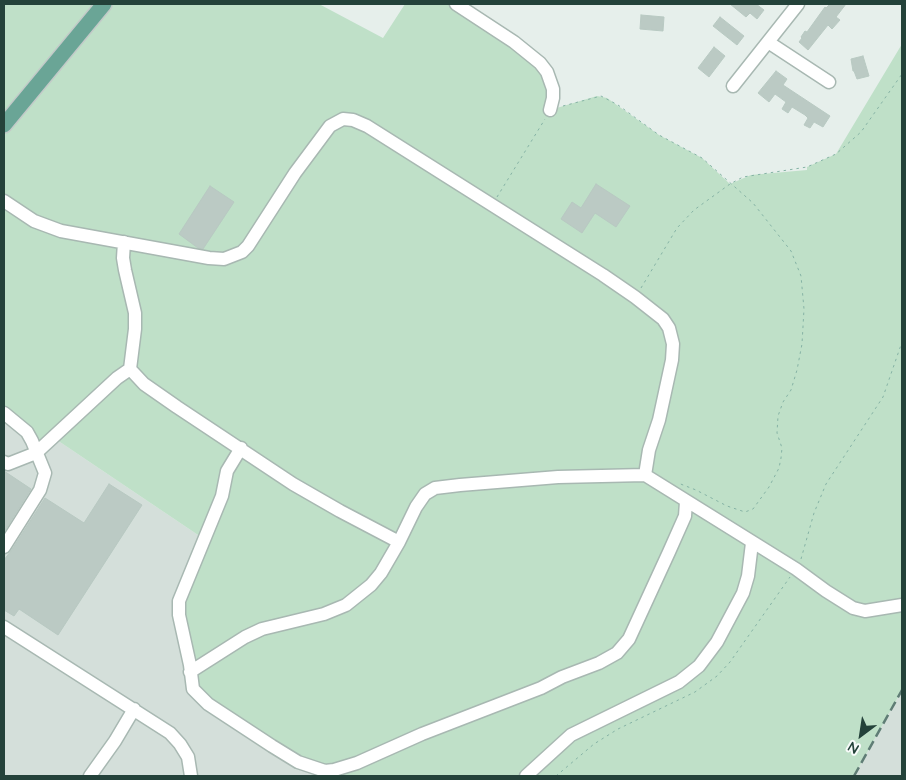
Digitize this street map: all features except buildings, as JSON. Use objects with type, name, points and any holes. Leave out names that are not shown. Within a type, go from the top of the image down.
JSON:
[{"type":"main road","points":[[4,125],[104,4]]},
{"type":"street","points":[[456,4],[514,42],[540,63],[551,81],[553,89],[550,110]]},
{"type":"street","points":[[733,86],[798,4]]},
{"type":"street","points":[[768,42],[830,82]]},
{"type":"street","points":[[4,201],[34,222],[46,227],[209,258],[224,259],[242,252],[248,246],[295,173],[330,126],[343,119],[353,120],[368,126],[636,297],[663,319],[669,328],[673,344],[669,380],[649,450],[645,475]]},
{"type":"street","points":[[4,462],[8,464],[36,453],[117,378],[130,369],[135,313],[123,258],[124,242]]},
{"type":"street","points":[[130,369],[144,384],[314,496],[399,542]]},
{"type":"street","points":[[4,547],[40,490],[45,478],[45,473],[32,441],[26,432],[5,417]]},
{"type":"street","points":[[241,448],[227,471],[222,496],[179,601],[179,615],[193,689],[208,704],[298,762],[329,774],[334,770],[357,763],[422,734],[527,695],[617,653],[629,639],[670,552],[685,516],[686,502]]},
{"type":"street","points":[[190,672],[245,637],[262,629],[324,614],[346,605],[371,585],[381,573],[422,497],[435,488],[558,477],[645,475],[796,569],[853,608],[865,610],[902,605]]},
{"type":"street","points":[[526,776],[571,735],[679,682],[699,666],[717,642],[743,593],[748,576],[752,543]]},
{"type":"street","points":[[4,628],[170,733],[188,756],[191,776]]},
{"type":"street","points":[[90,776],[115,741],[134,709]]},
{"type":"path","points":[[636,297],[677,228],[685,217],[704,201],[730,184],[750,175],[807,167],[836,154],[861,132],[902,74]]},
{"type":"path","points":[[492,205],[550,110],[576,101],[601,96],[618,105],[659,135],[702,158],[753,204],[784,241],[796,260],[801,276],[804,308],[802,344],[797,370],[791,390],[783,402],[778,416],[777,433],[782,448],[779,468],[760,502],[745,512],[671,481]]},
{"type":"shaded area","points":[[4,413],[54,438],[204,539],[333,776],[4,776]]},
{"type":"shaded area","points":[[902,690],[902,776],[854,776]]},
{"type":"green space","points":[[4,4],[319,4],[383,38],[405,4],[456,4],[547,72],[550,110],[597,96],[607,98],[659,135],[702,158],[730,184],[751,175],[807,170],[807,167],[836,154],[902,44],[902,690],[854,776],[333,776],[200,697],[179,615],[204,539],[54,438],[36,453],[4,413]]},
{"type":"railway","points":[[854,776],[902,690]]}]
